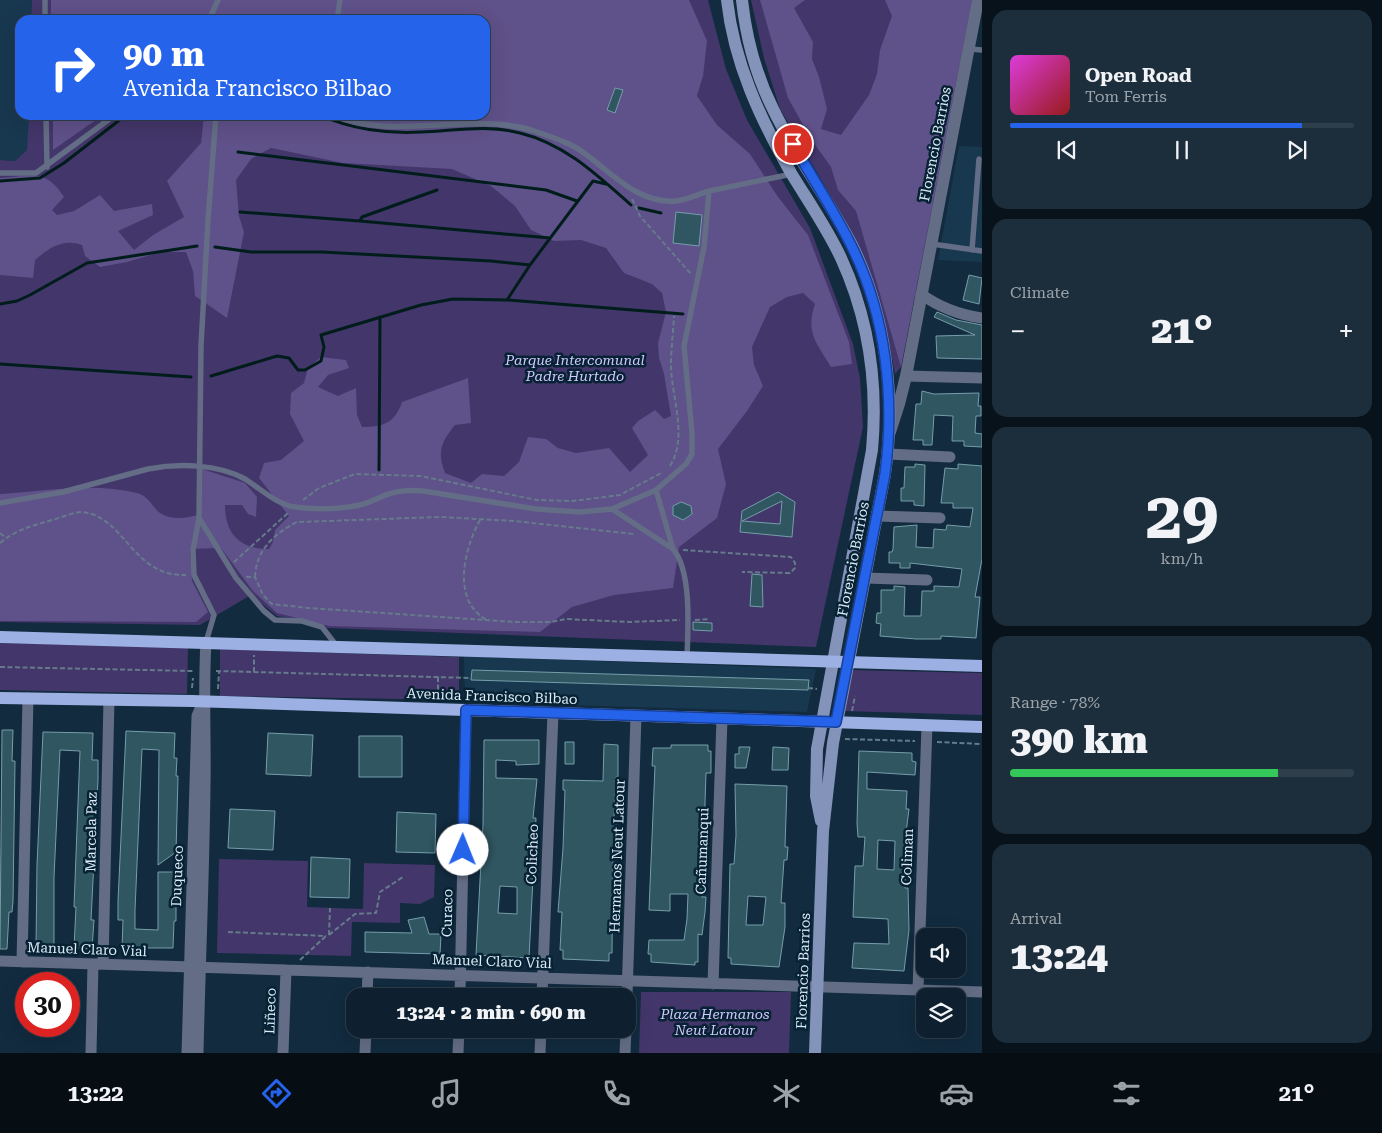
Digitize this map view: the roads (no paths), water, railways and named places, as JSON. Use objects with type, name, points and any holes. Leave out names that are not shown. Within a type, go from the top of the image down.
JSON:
[{"type":"main road","name":"Florencio Barrios","points":[[727,0],[735,43],[746,80],[760,114],[841,259],[862,316],[871,357],[875,398],[869,466],[820,722],[816,779],[823,831]]},
{"type":"main road","points":[[742,0],[751,49],[770,102],[846,234],[865,276],[886,364],[890,396],[890,432]]},
{"type":"main road","name":"Florencio Barrios","points":[[815,1053],[823,831],[836,722],[877,516],[890,432]]},
{"type":"main road","points":[[0,637],[336,645],[982,666]]},
{"type":"main road","name":"Avenida Francisco Bilbao","points":[[0,698],[203,702],[982,727]]},
{"type":"street","name":"Florencio Barrios","points":[[890,432],[900,404],[906,376],[978,0]]},
{"type":"street","points":[[921,294],[944,308],[960,314],[982,318]]},
{"type":"street","points":[[906,376],[982,378]]},
{"type":"street","points":[[888,454],[950,458]]},
{"type":"street","points":[[877,516],[940,518]]},
{"type":"street","points":[[865,578],[927,580]]},
{"type":"street","name":"Duqueco","points":[[198,1053],[195,967],[197,716],[203,702],[206,642]]},
{"type":"street","points":[[22,962],[28,698]]},
{"type":"street","name":"Marcela Paz","points":[[91,1053],[98,964],[109,700]]},
{"type":"street","name":"Curaco","points":[[460,988],[466,710]]},
{"type":"street","name":"Colicheo","points":[[542,988],[553,713]]},
{"type":"street","name":"Hermanos Neut Latour","points":[[628,988],[636,716]]},
{"type":"street","name":"Cañumanqui","points":[[713,984],[722,719]]},
{"type":"street","name":"Coliman","points":[[918,988],[927,725]]},
{"type":"street","name":"Manuel Claro Vial","points":[[0,961],[916,990]]},
{"type":"street","name":"Duqueco","points":[[187,1053],[195,967]]},
{"type":"street","name":"Liñeco","points":[[283,1053],[286,970]]},
{"type":"street","points":[[367,988],[368,972]]},
{"type":"street","name":"Manuel Claro Vial","points":[[966,992],[982,992]]},
{"type":"street","points":[[365,1053],[366,1038]]},
{"type":"street","points":[[458,1053],[459,1038]]},
{"type":"street","points":[[540,1053],[541,1038]]},
{"type":"street","points":[[625,1053],[626,1038]]},
{"type":"lane","points":[[45,0],[45,15]]},
{"type":"lane","points":[[211,15],[218,0]]},
{"type":"lane","points":[[338,15],[340,0]]},
{"type":"lane","points":[[968,49],[982,50]]},
{"type":"lane","points":[[46,120],[46,168]]},
{"type":"lane","points":[[0,173],[36,173],[46,168],[108,120]]},
{"type":"lane","points":[[206,642],[214,615],[194,575],[193,550],[199,518],[205,278],[216,120]]},
{"type":"lane","points":[[352,120],[386,126],[491,123],[514,126],[559,140],[583,152],[624,184],[648,198],[676,201],[709,191],[792,174]]},
{"type":"lane","points":[[972,250],[979,159]]},
{"type":"lane","points":[[0,503],[63,492],[161,466],[199,467],[230,471],[278,501],[295,507],[340,508],[362,505],[389,494],[415,490],[536,509],[588,512],[612,509],[656,490],[686,464],[692,454],[692,433],[684,346],[704,247],[709,191]]},
{"type":"lane","points":[[931,243],[982,251]]},
{"type":"lane","points":[[656,490],[673,549]]},
{"type":"lane","points":[[612,509],[677,553],[686,584],[688,620],[687,657]]},
{"type":"lane","points":[[199,518],[236,578],[264,611],[275,620],[302,622],[322,627],[336,645]]},
{"type":"waterway","points":[[0,181],[40,178],[64,163],[120,120]]},
{"type":"waterway","points":[[332,120],[369,130],[382,131],[408,132],[483,128],[520,133],[552,145],[580,162],[631,205]]},
{"type":"waterway","points":[[238,152],[546,190],[577,201]]},
{"type":"waterway","points":[[507,300],[530,265],[593,181],[606,184]]},
{"type":"waterway","points":[[240,212],[360,221],[362,217],[437,190]]},
{"type":"waterway","points":[[639,208],[661,213]]},
{"type":"waterway","points":[[360,221],[550,238]]},
{"type":"waterway","points":[[0,304],[17,301],[30,295],[87,263],[197,246]]},
{"type":"waterway","points":[[215,247],[251,252],[322,252],[491,261],[530,265]]},
{"type":"waterway","points":[[211,376],[277,356],[289,358],[298,370],[305,370],[321,361],[324,347],[321,335],[421,305],[453,299],[507,300],[683,314]]},
{"type":"waterway","points":[[379,470],[380,317]]},
{"type":"waterway","points":[[0,364],[191,377]]},
{"type":"park label","name":"Parque Intercomunal Padre Hurtado","points":[[575,368]]},
{"type":"park label","name":"Plaza Hermanos Neut Latour","points":[[715,1022]]}]
